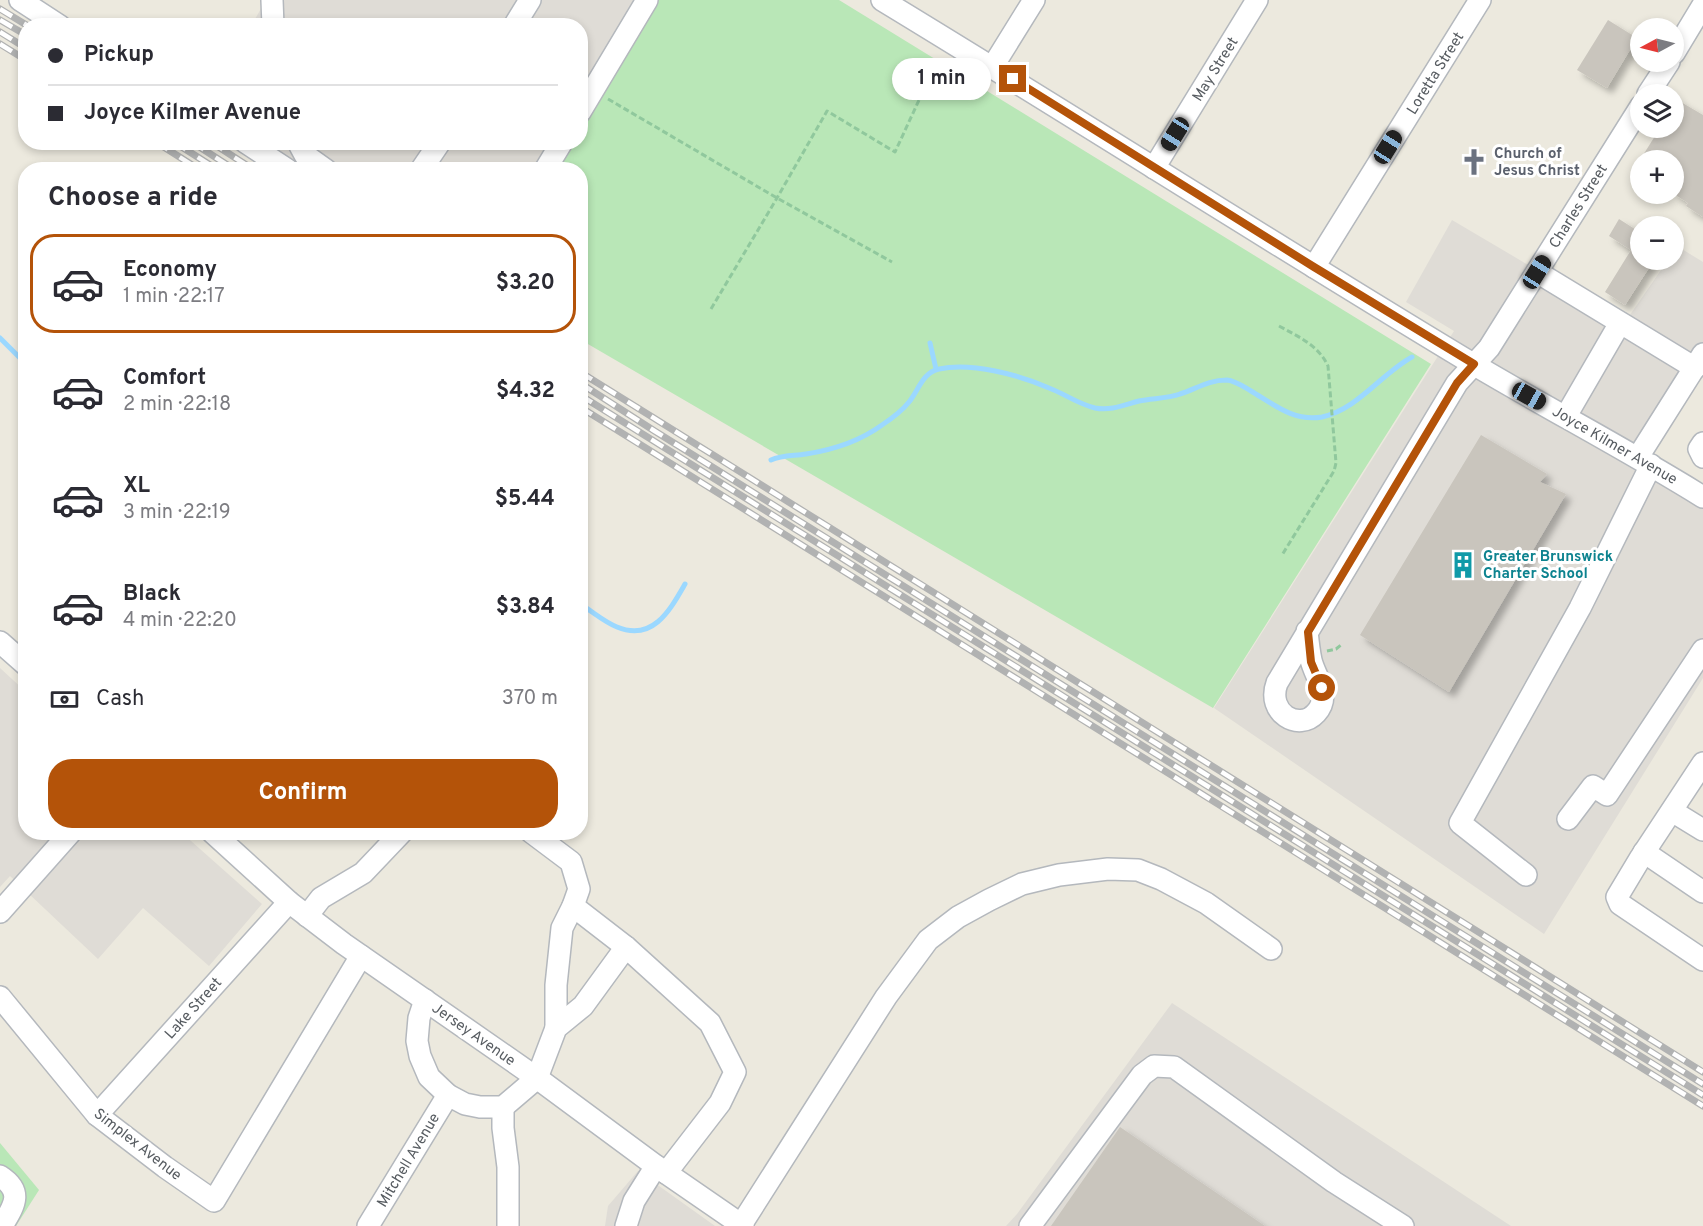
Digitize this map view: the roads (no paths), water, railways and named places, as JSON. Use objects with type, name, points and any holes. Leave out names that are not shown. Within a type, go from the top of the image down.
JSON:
[{"type":"street","points":[[272,0],[273,18]]},
{"type":"street","points":[[519,18],[530,0]]},
{"type":"street","points":[[588,99],[647,0]]},
{"type":"street","name":"Joyce Kilmer Avenue","points":[[882,0],[993,66],[1154,168],[1474,364],[1645,461],[1703,497]]},
{"type":"street","points":[[993,66],[1034,0]]},
{"type":"street","name":"May Street","points":[[1154,168],[1257,0]]},
{"type":"street","name":"Loretta Street","points":[[1314,267],[1480,0]]},
{"type":"street","points":[[29,2],[50,18]]},
{"type":"street","points":[[1684,36],[1703,5]]},
{"type":"street","name":"Charles Street","points":[[1308,632],[1457,383],[1489,348],[1630,124]]},
{"type":"street","points":[[257,150],[276,162]]},
{"type":"street","points":[[302,150],[315,162]]},
{"type":"street","points":[[1526,875],[1460,823],[1580,608],[1645,461],[1699,361],[1620,323],[1537,272]]},
{"type":"street","points":[[1566,416],[1620,323]]},
{"type":"street","points":[[1703,443],[1700,449],[1703,457]]},
{"type":"street","points":[[0,642],[18,658]]},
{"type":"street","points":[[1568,819],[1593,786],[1607,795],[1703,650]]},
{"type":"street","points":[[1703,763],[1697,784],[1672,811],[1617,897],[1620,904],[1703,960]]},
{"type":"street","points":[[1672,811],[1703,830]]},
{"type":"street","points":[[0,912],[64,840]]},
{"type":"street","name":"Jersey Avenue","points":[[221,840],[289,902],[361,956],[537,1078],[661,1170],[742,1225]]},
{"type":"street","points":[[307,916],[321,898],[363,873],[394,840]]},
{"type":"street","points":[[425,1000],[417,1033],[420,1056],[429,1077],[448,1095],[473,1106],[503,1107],[537,1078],[556,1028],[556,985],[562,928],[579,889],[571,862],[542,840]]},
{"type":"street","points":[[1644,852],[1703,892]]},
{"type":"street","points":[[742,1225],[886,997],[928,940],[958,917],[989,900],[1022,884],[1059,874],[1108,869],[1138,870],[1161,879],[1206,903],[1271,949]]},
{"type":"street","name":"Lake Street","points":[[98,1115],[289,902]]},
{"type":"street","points":[[573,906],[626,947],[710,1023],[735,1072],[720,1103],[634,1201],[626,1226]]},
{"type":"street","points":[[556,1028],[583,1006],[626,947]]},
{"type":"street","name":"Simplex Avenue","points":[[0,997],[98,1115],[165,1167],[214,1201],[361,956]]},
{"type":"street","points":[[1030,1226],[1142,1076],[1154,1066],[1174,1068],[1334,1182],[1403,1226]]},
{"type":"street","name":"Mitchell Avenue","points":[[368,1226],[448,1095]]},
{"type":"street","points":[[503,1107],[508,1167],[508,1226]]},
{"type":"street","points":[[0,1176],[11,1187],[15,1196],[15,1206],[2,1226]]},
{"type":"waterway","points":[[0,338],[18,356]]},
{"type":"waterway","points":[[930,343],[936,369]]},
{"type":"waterway","points":[[771,460],[826,450],[864,436],[900,412],[925,378],[939,369],[966,367],[1010,374],[1101,409],[1170,397],[1208,383],[1227,380],[1240,384],[1284,411],[1312,418],[1335,413],[1347,407],[1412,357]]},
{"type":"waterway","points":[[588,609],[617,627],[630,631],[641,630],[659,621],[685,584]]},
{"type":"railway","points":[[0,9],[18,20]]},
{"type":"railway","points":[[0,20],[18,30]]},
{"type":"railway","points":[[0,32],[18,43]]},
{"type":"railway","points":[[0,44],[18,55]]},
{"type":"railway","points":[[169,150],[187,162]]},
{"type":"railway","points":[[187,150],[205,162]]},
{"type":"railway","points":[[204,150],[223,162]]},
{"type":"railway","points":[[223,150],[242,162]]},
{"type":"railway","points":[[588,377],[1703,1072]]},
{"type":"railway","points":[[588,388],[1703,1084]]},
{"type":"railway","points":[[588,400],[1703,1095]]},
{"type":"railway","points":[[588,412],[1703,1106]]},
{"type":"place","name":"Church of Jesus Christ","points":[[1474,162]]},
{"type":"place","name":"Greater Brunswick Charter School","points":[[1463,565]]}]
